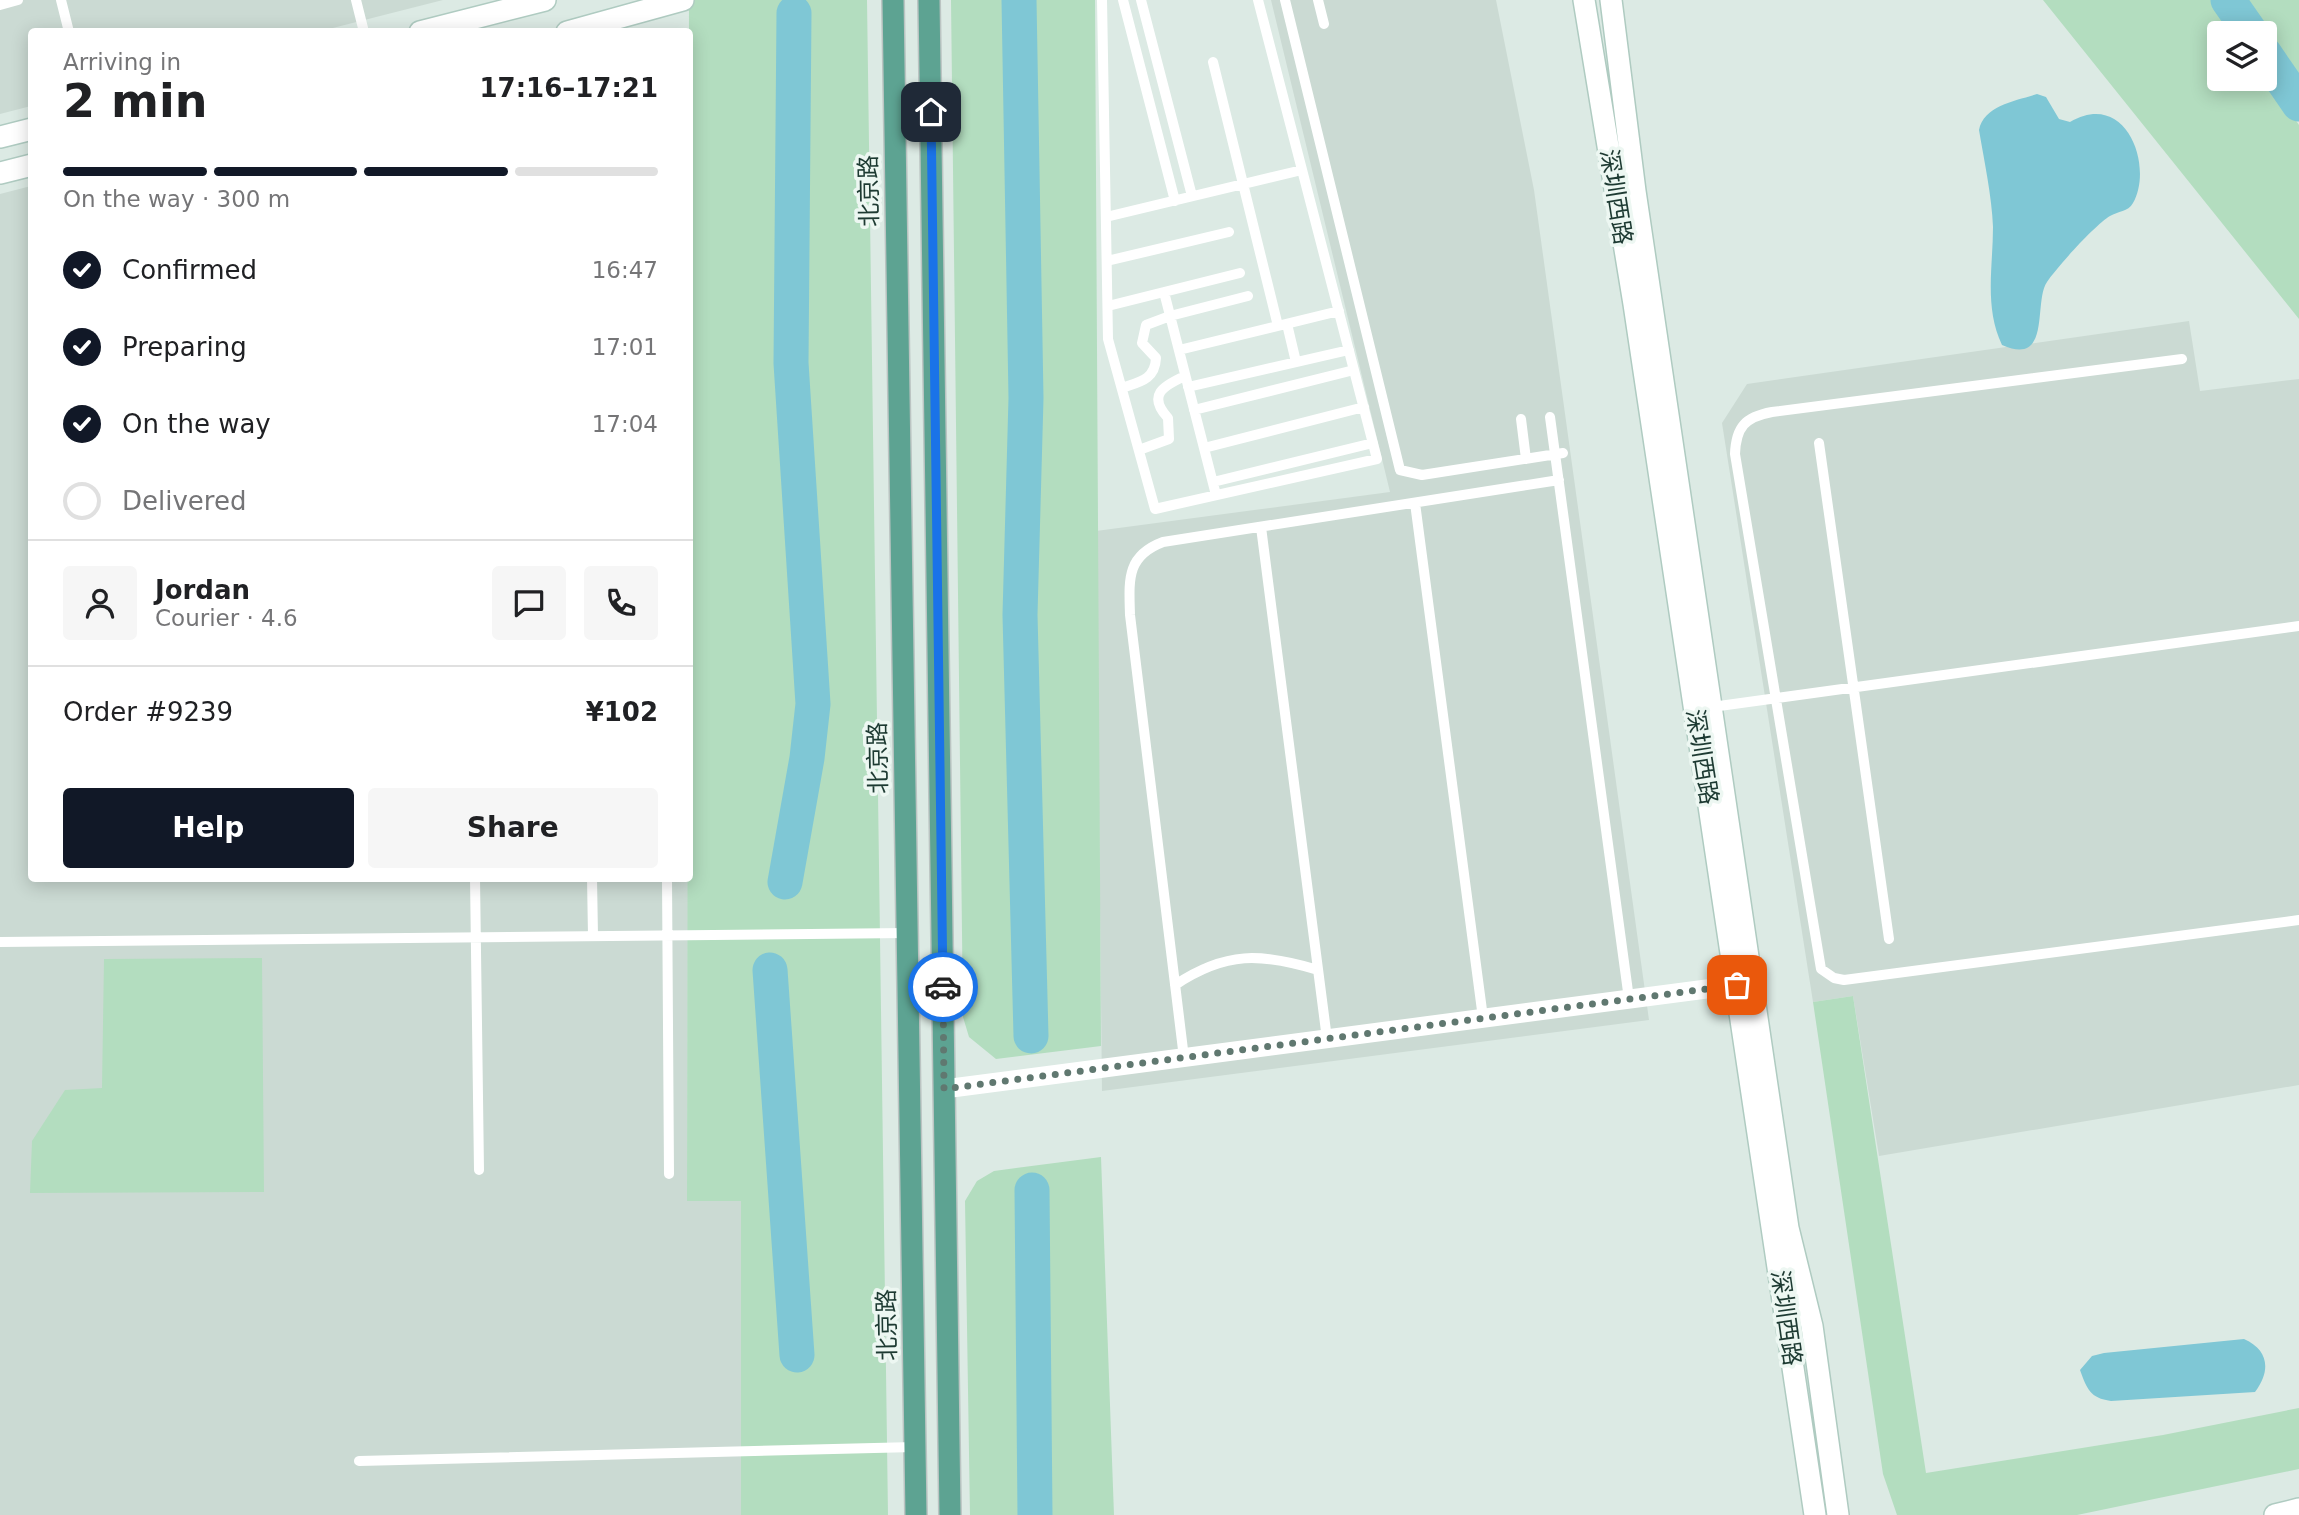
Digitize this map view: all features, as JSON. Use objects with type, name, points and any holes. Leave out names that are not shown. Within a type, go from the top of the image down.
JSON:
[{"type":"main road","name":"北京路","points":[[893,0],[916,1515]]},
{"type":"main road","points":[[929,0],[950,1515]]},
{"type":"street","points":[[436,28],[545,0]]},
{"type":"street","points":[[582,28],[683,0]]},
{"type":"street","name":"深圳西路","points":[[1584,0],[1737,985],[1815,1515]]},
{"type":"street","name":"深圳西路","points":[[1611,0],[1635,191],[1788,1228],[1812,1326],[1838,1515]]},
{"type":"street","points":[[0,137],[28,131]]},
{"type":"street","points":[[0,173],[28,166]]},
{"type":"street","points":[[944,1089],[1737,985]]},
{"type":"street","points":[[2275,1515],[2299,1508]]},
{"type":"lane","points":[[0,5],[18,0]]},
{"type":"lane","points":[[61,0],[68,28]]},
{"type":"lane","points":[[356,0],[363,28]]},
{"type":"lane","points":[[1102,0],[1108,339],[1155,509],[1377,458],[1258,0]]},
{"type":"lane","points":[[1124,0],[1175,201]]},
{"type":"lane","points":[[1141,0],[1192,196]]},
{"type":"lane","points":[[1285,0],[1401,470],[1422,475],[1559,454]]},
{"type":"lane","points":[[1318,0],[1324,24]]},
{"type":"lane","points":[[1213,62],[1243,184],[1296,362]]},
{"type":"lane","points":[[1106,217],[1302,170]]},
{"type":"lane","points":[[1107,261],[1229,232]]},
{"type":"lane","points":[[1108,306],[1240,273]]},
{"type":"lane","points":[[1164,292],[1216,495]]},
{"type":"lane","points":[[1122,388],[1143,381],[1152,374],[1156,358],[1142,343],[1146,325],[1248,296]]},
{"type":"lane","points":[[1178,350],[1339,311]]},
{"type":"lane","points":[[1139,450],[1169,439],[1168,418],[1160,409],[1157,398],[1161,389],[1349,350]]},
{"type":"lane","points":[[2182,359],[1772,412],[1755,415],[1743,422],[1735,436],[1735,454],[1821,969],[1834,978],[1844,980],[2299,920]]},
{"type":"lane","points":[[1194,410],[1354,370]]},
{"type":"lane","points":[[1204,448],[1364,407]]},
{"type":"lane","points":[[1550,417],[1559,454],[1559,480],[1629,999]]},
{"type":"lane","points":[[1521,419],[1527,459]]},
{"type":"lane","points":[[1213,482],[1373,443]]},
{"type":"lane","points":[[1819,443],[1889,939]]},
{"type":"lane","points":[[1184,1058],[1130,615],[1129,584],[1134,563],[1144,549],[1163,542],[1559,480]]},
{"type":"lane","points":[[1415,503],[1483,1018]]},
{"type":"lane","points":[[1261,527],[1327,1039]]},
{"type":"lane","points":[[1712,707],[2299,626]]},
{"type":"lane","points":[[475,882],[479,1170]]},
{"type":"lane","points":[[592,882],[593,936]]},
{"type":"lane","points":[[667,882],[669,1174]]},
{"type":"lane","points":[[0,942],[907,933]]},
{"type":"lane","points":[[1175,985],[1199,969],[1237,958],[1276,959],[1318,970]]},
{"type":"lane","points":[[359,1461],[915,1447]]},
{"type":"shaded area","points":[[0,0],[443,0],[333,28],[28,28],[28,107],[0,114]]},
{"type":"shaded area","points":[[1271,0],[1496,0],[1534,190],[1649,1020],[1102,1091],[1096,531],[1390,492]]},
{"type":"shaded area","points":[[28,187],[28,882],[688,882],[687,1201],[741,1200],[741,1515],[0,1515],[0,194]]},
{"type":"shaded area","points":[[2189,321],[2200,391],[2299,379],[2299,1085],[1879,1156],[1853,996],[1813,1002],[1722,423],[1747,384]]},
{"type":"green space","points":[[689,0],[867,0],[888,1515],[741,1515],[741,1201],[687,1201],[688,882],[693,882],[693,28],[689,28]]},
{"type":"green space","points":[[951,0],[1095,0],[1101,1046],[996,1059],[969,1037],[963,1017]]},
{"type":"green space","points":[[2043,0],[2212,0],[2227,21],[2207,21],[2207,91],[2276,91],[2299,125],[2299,319]]},
{"type":"green space","points":[[2240,0],[2299,0],[2299,87],[2277,55],[2277,21],[2254,21]]},
{"type":"green space","points":[[262,958],[264,1192],[30,1193],[32,1141],[65,1090],[102,1088],[104,959]]},
{"type":"green space","points":[[1853,996],[1926,1473],[2163,1435],[2299,1408],[2299,1469],[2077,1515],[1897,1515],[1883,1474],[1813,1002]]},
{"type":"green space","points":[[1101,1157],[1114,1515],[970,1515],[965,1201],[977,1181],[994,1171]]},
{"type":"water","points":[[2037,94],[2046,97],[2059,119],[2070,122],[2090,114],[2106,116],[2120,123],[2137,152],[2139,188],[2131,206],[2104,221],[2077,246],[2052,275],[2043,291],[2035,340],[2028,347],[2018,349],[2002,345],[1993,316],[1993,227],[1979,130],[1987,115],[1994,109]]},
{"type":"water","points":[[2244,1339],[2259,1349],[2265,1362],[2264,1376],[2255,1392],[2111,1401],[2098,1398],[2090,1392],[2080,1370],[2092,1356],[2104,1353]]},
{"type":"waterway","points":[[1019,0],[1026,398],[1020,615],[1031,1036]]},
{"type":"waterway","points":[[2228,0],[2243,21]]},
{"type":"waterway","points":[[785,882],[807,758],[813,704],[791,363],[794,13]]},
{"type":"waterway","points":[[2277,72],[2299,104]]},
{"type":"waterway","points":[[770,970],[797,1355]]},
{"type":"waterway","points":[[1032,1190],[1035,1515]]},
{"type":"way so far","points":[[943,987],[944,1089],[1737,985]]},
{"type":"route","points":[[931,112],[943,987]]}]
